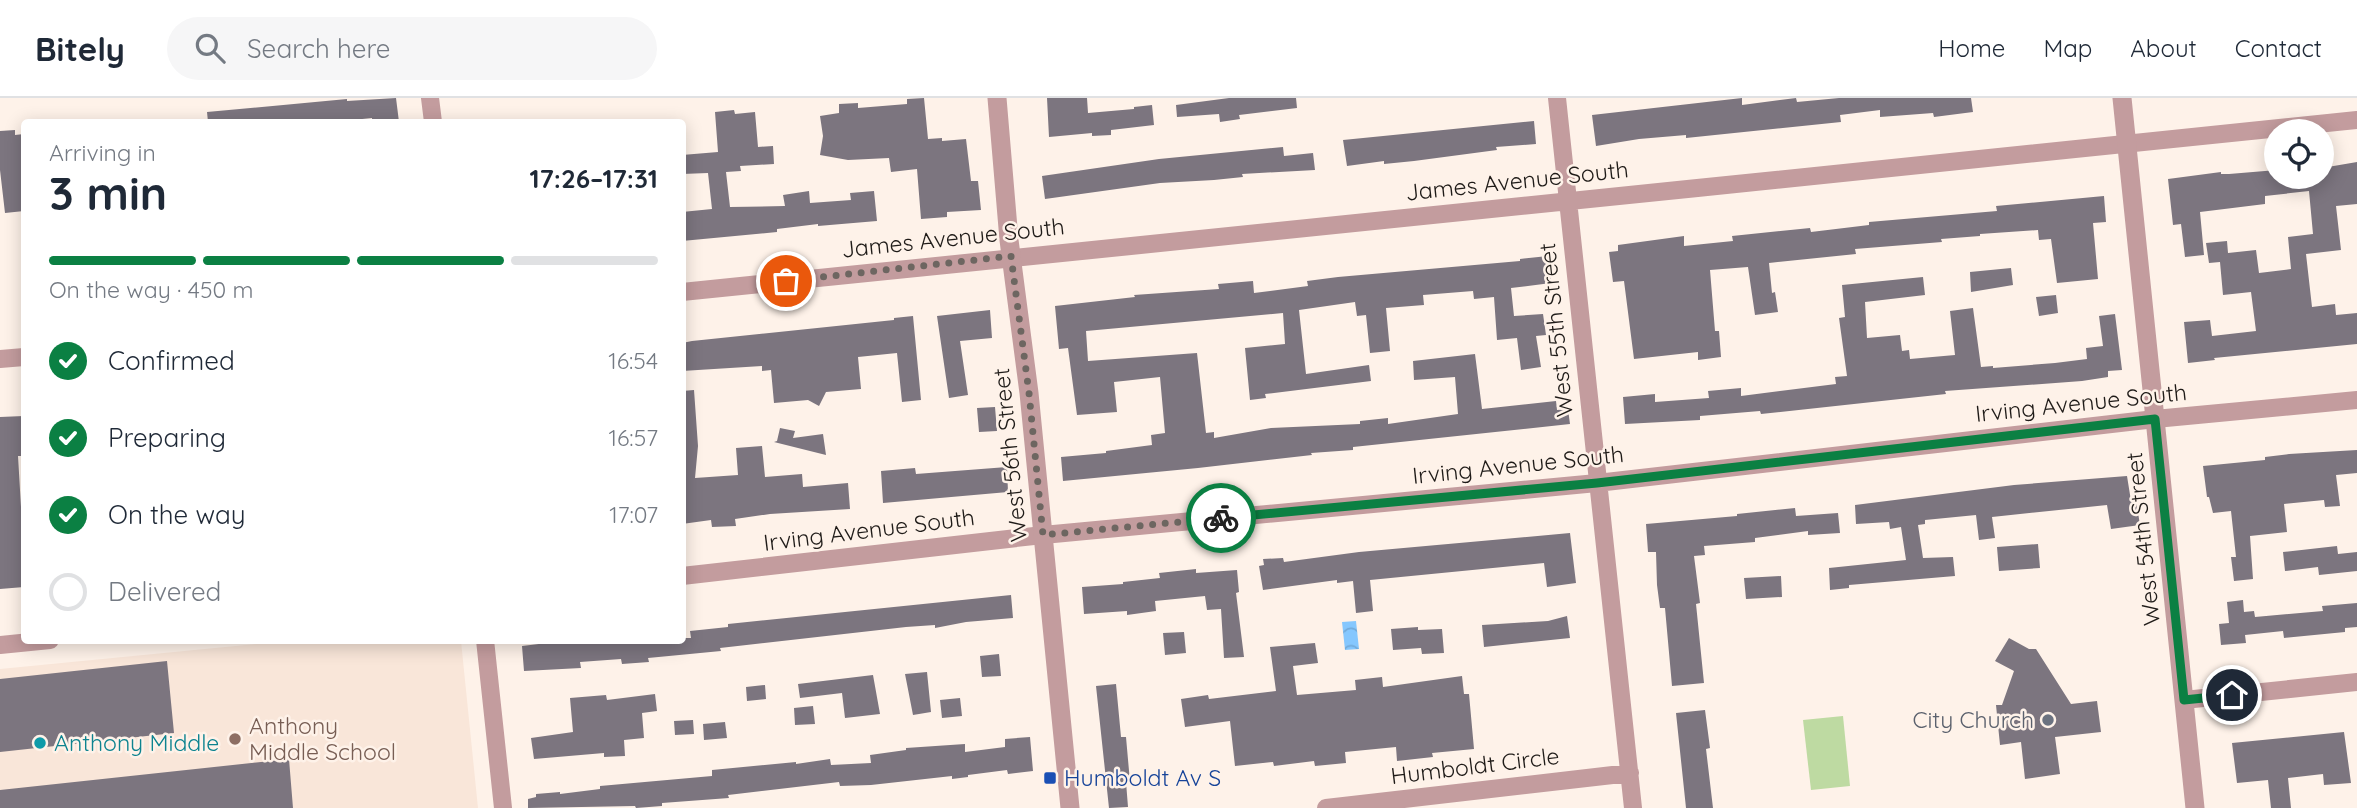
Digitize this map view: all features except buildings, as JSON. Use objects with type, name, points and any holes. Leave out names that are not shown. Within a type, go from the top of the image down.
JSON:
[{"type":"street","points":[[430,98],[432,119]]},
{"type":"street","name":"West 56th Street","points":[[997,98],[1011,256],[1029,393],[1070,808]]},
{"type":"street","name":"West 55th Street","points":[[1557,98],[1633,808]]},
{"type":"street","name":"West 54th Street","points":[[2122,98],[2195,808]]},
{"type":"street","name":"James Avenue South","points":[[686,292],[1011,256],[2357,120]]},
{"type":"street","points":[[0,359],[21,357]]},
{"type":"street","name":"Irving Avenue South","points":[[686,576],[1043,535],[1597,483],[2155,419],[2357,400]]},
{"type":"street","points":[[0,645],[21,643]]},
{"type":"street","points":[[485,644],[503,808]]},
{"type":"street","points":[[2184,700],[2357,682]]},
{"type":"street","name":"Humboldt Circle","points":[[1326,808],[1630,773]]},
{"type":"shaded area","name":"Anthony Middle School","points":[[257,644],[461,644],[478,808],[0,808],[0,669]]},
{"type":"green space","points":[[1843,716],[1850,786],[1811,790],[1803,720]]},
{"type":"water","points":[[1356,621],[1359,649],[1345,650],[1342,622]]},
{"type":"way so far","points":[[786,281],[1011,256],[1029,393],[1043,535],[1221,518]]},
{"type":"place","name":"City Church","points":[[2048,720]]},
{"type":"place","name":"Anthony Middle School","points":[[235,739]]},
{"type":"place","name":"Anthony Middle","points":[[40,743]]},
{"type":"place","name":"Humboldt Av S","points":[[1050,778]]},
{"type":"route","points":[[1221,518],[1597,483],[2155,419],[2184,700],[2232,695]]}]
